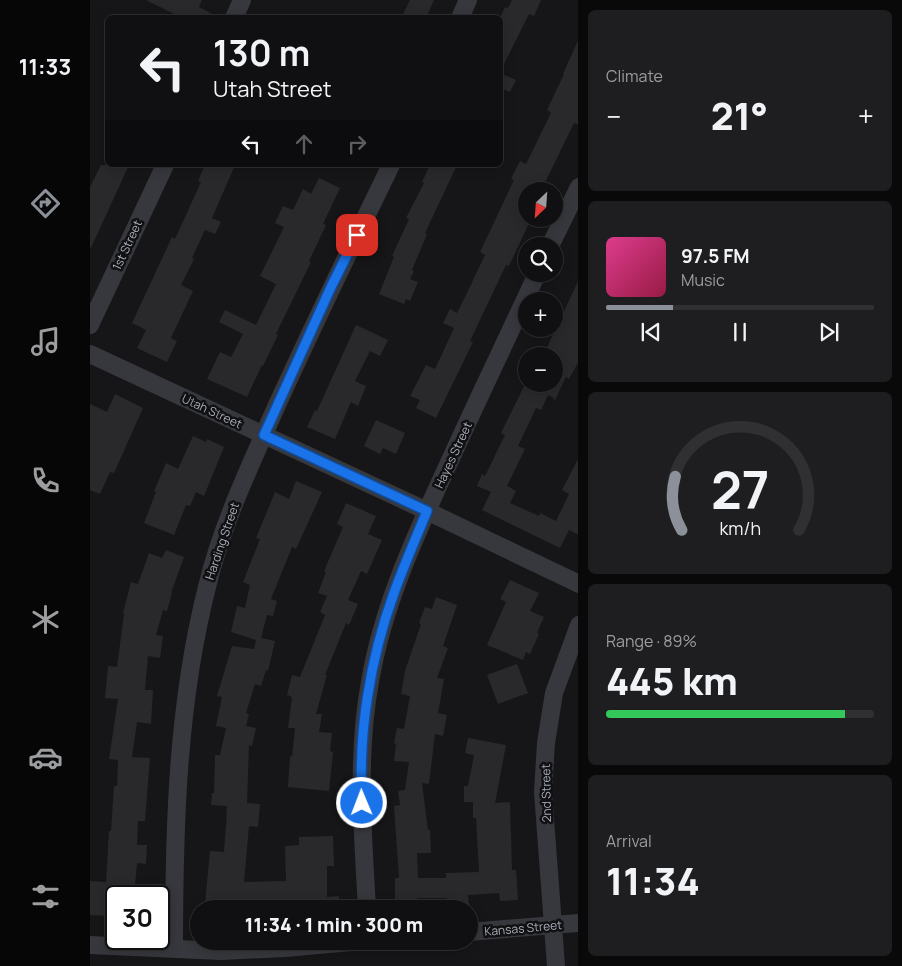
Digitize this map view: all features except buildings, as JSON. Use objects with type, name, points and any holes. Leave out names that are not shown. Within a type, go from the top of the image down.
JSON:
[{"type":"street","points":[[235,15],[242,0]]},
{"type":"street","points":[[461,15],[468,0]]},
{"type":"street","name":"1st Street","points":[[90,325],[164,167]]},
{"type":"street","name":"Harding Street","points":[[174,949],[174,841],[184,725],[191,662],[207,586],[228,521],[251,462],[331,287],[390,167]]},
{"type":"street","points":[[554,237],[578,187]]},
{"type":"street","name":"Hayes Street","points":[[367,900],[361,790],[363,740],[370,682],[381,633],[393,593],[427,511],[533,282]]},
{"type":"street","name":"Utah Street","points":[[90,354],[427,511],[578,584]]},
{"type":"street","name":"2nd Street","points":[[556,966],[543,792],[546,744],[554,693],[578,625]]},
{"type":"street","name":"Kansas Street","points":[[478,931],[578,923]]},
{"type":"street","points":[[90,946],[190,950]]},
{"type":"street","points":[[198,950],[242,950]]},
{"type":"route","points":[[357,235],[331,287],[264,435],[427,511],[393,593],[381,633],[370,682],[363,740],[362,803]]}]
